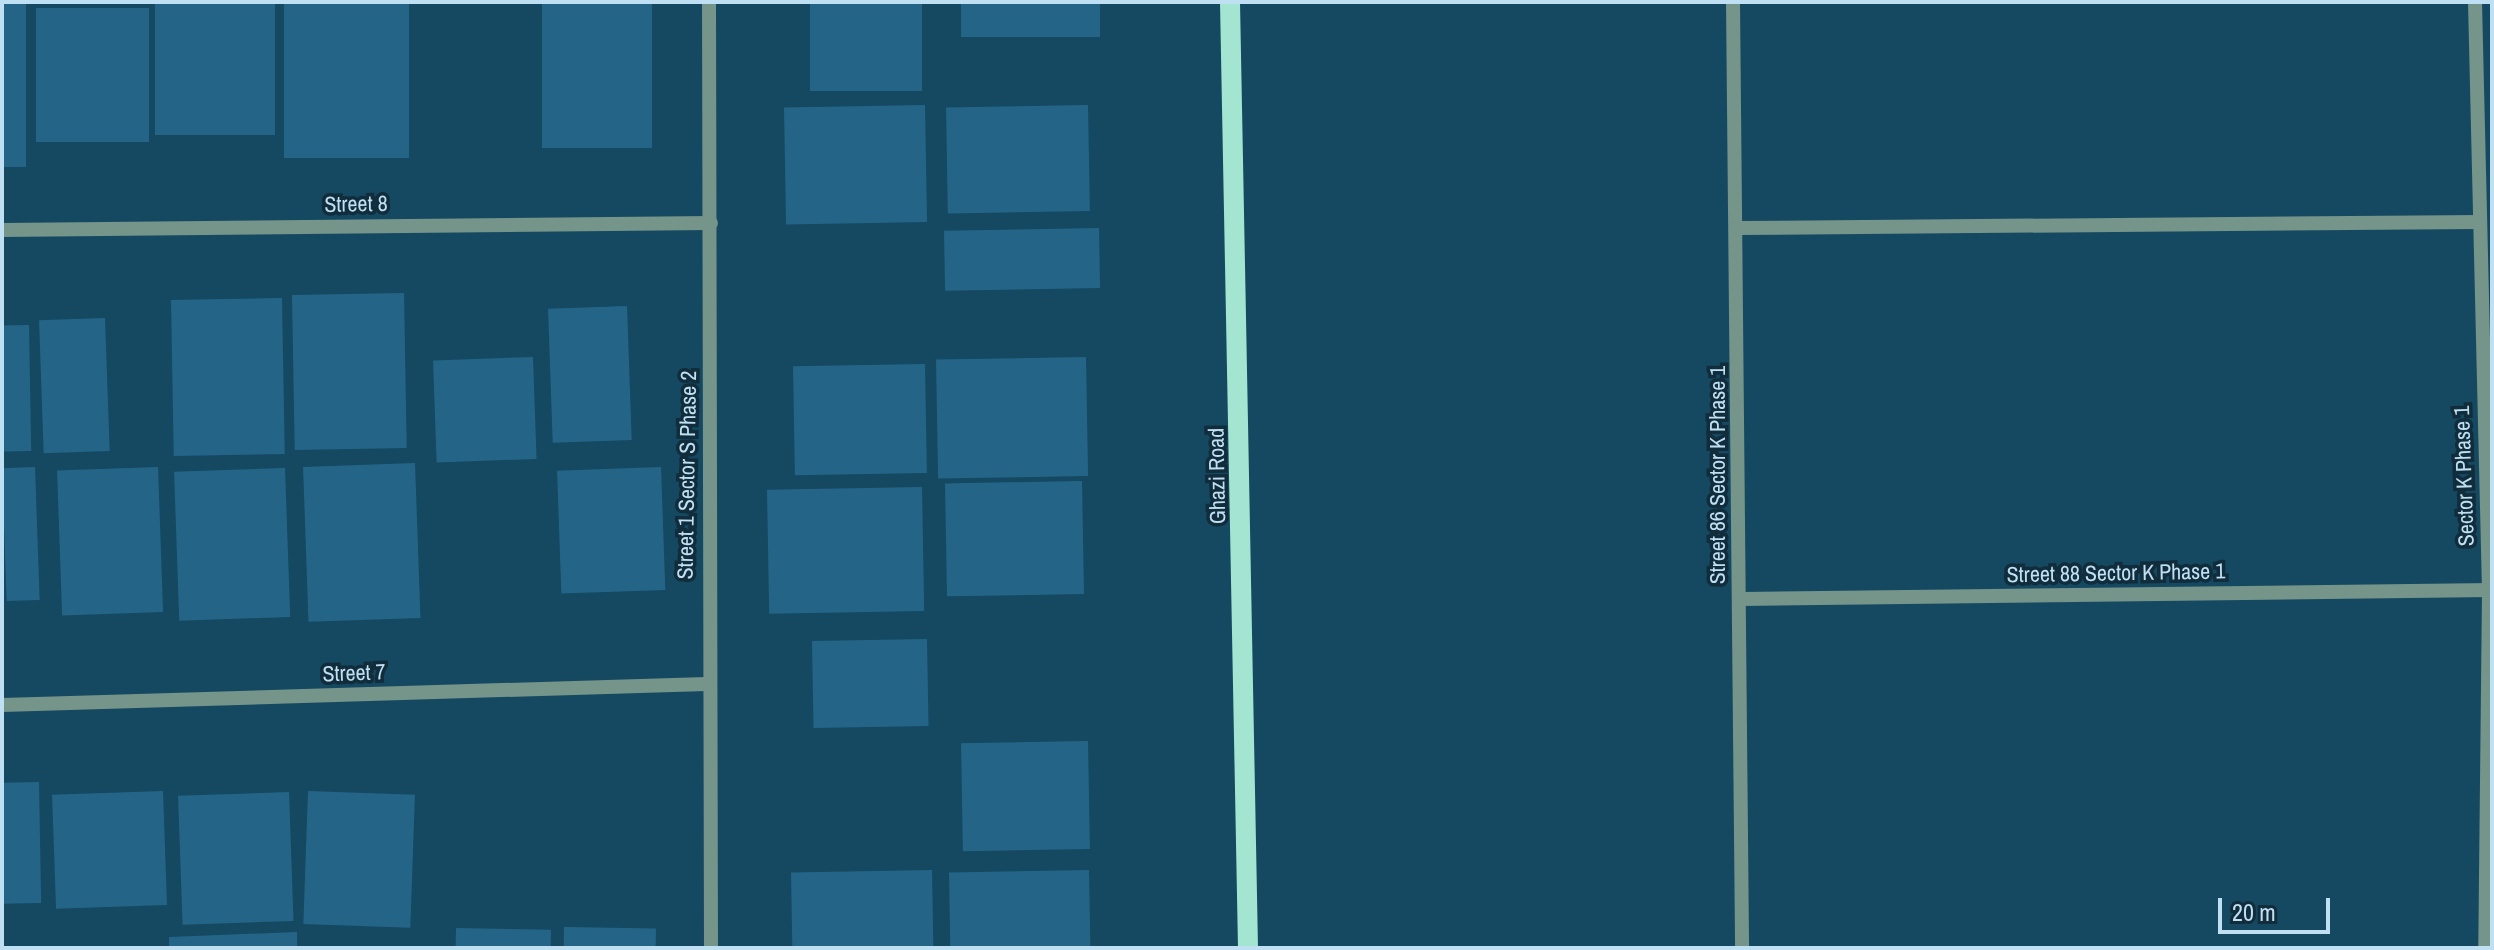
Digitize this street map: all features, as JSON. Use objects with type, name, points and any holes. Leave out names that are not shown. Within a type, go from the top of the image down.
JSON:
[{"type":"main road","name":"Ghazi Road","points":[[1230,2],[1248,948]]},
{"type":"street","name":"Street 1 Sector S Phase 2","points":[[709,2],[711,223],[707,684],[711,948]]},
{"type":"street","name":"Street 86 Sector K Phase 1","points":[[1733,2],[1738,228],[1742,948]]},
{"type":"street","name":"Sector K Phase 1","points":[[2475,2],[2490,590],[2485,948]]},
{"type":"street","points":[[1738,228],[2479,222]]},
{"type":"street","name":"Street 8","points":[[2,230],[711,223]]},
{"type":"street","name":"Street 88 Sector K Phase 1","points":[[1741,599],[2490,590]]},
{"type":"street","name":"Street 7","points":[[2,705],[707,684]]},
{"type":"building","points":[[155,2],[275,2],[275,135],[155,135]]},
{"type":"building","points":[[284,2],[409,2],[409,158],[284,158]]},
{"type":"building","points":[[542,2],[652,2],[652,148],[542,148]]},
{"type":"building","points":[[810,2],[922,2],[922,91],[810,91]]},
{"type":"building","points":[[961,2],[1100,2],[1100,37],[961,37]]},
{"type":"building","points":[[2,4],[26,4],[26,167],[2,167]]},
{"type":"building","points":[[36,8],[149,8],[149,142],[36,142]]},
{"type":"building","points":[[925,105],[927,222],[786,224],[784,107]]},
{"type":"building","points":[[1088,105],[1090,211],[948,213],[946,107]]},
{"type":"building","points":[[1099,228],[1100,288],[945,291],[944,231]]},
{"type":"building","points":[[404,293],[407,448],[295,450],[292,295]]},
{"type":"building","points":[[282,298],[285,454],[174,456],[171,300]]},
{"type":"building","points":[[627,306],[632,440],[553,443],[548,309]]},
{"type":"building","points":[[105,318],[110,451],[44,453],[39,320]]},
{"type":"building","points":[[2,325],[29,325],[31,451],[4,451]]},
{"type":"building","points":[[533,357],[537,459],[437,462],[433,360]]},
{"type":"building","points":[[1086,357],[1088,476],[938,479],[936,360]]},
{"type":"building","points":[[925,364],[927,473],[795,475],[793,366]]},
{"type":"building","points":[[415,463],[420,618],[308,622],[303,467]]},
{"type":"building","points":[[35,467],[40,600],[7,601],[2,468]]},
{"type":"building","points":[[158,467],[163,612],[62,615],[57,471]]},
{"type":"building","points":[[661,467],[665,590],[561,594],[557,471]]},
{"type":"building","points":[[285,468],[290,617],[179,621],[174,472]]},
{"type":"building","points":[[1082,481],[1084,594],[947,596],[945,483]]},
{"type":"building","points":[[922,487],[924,611],[769,614],[767,490]]},
{"type":"building","points":[[927,639],[929,726],[814,728],[812,641]]},
{"type":"building","points":[[1088,741],[1090,849],[963,851],[961,743]]},
{"type":"building","points":[[39,782],[41,903],[4,904],[2,783]]},
{"type":"building","points":[[163,791],[167,905],[56,909],[52,795]]},
{"type":"building","points":[[308,791],[415,795],[410,928],[303,924]]},
{"type":"building","points":[[289,792],[294,921],[183,925],[178,796]]},
{"type":"building","points":[[932,870],[933,948],[792,948],[791,872]]},
{"type":"building","points":[[1089,870],[1090,948],[950,948],[949,872]]},
{"type":"building","points":[[564,927],[656,929],[656,948],[564,948]]},
{"type":"building","points":[[456,928],[551,930],[551,948],[456,948]]},
{"type":"building","points":[[297,932],[297,948],[169,948],[169,937]]}]
